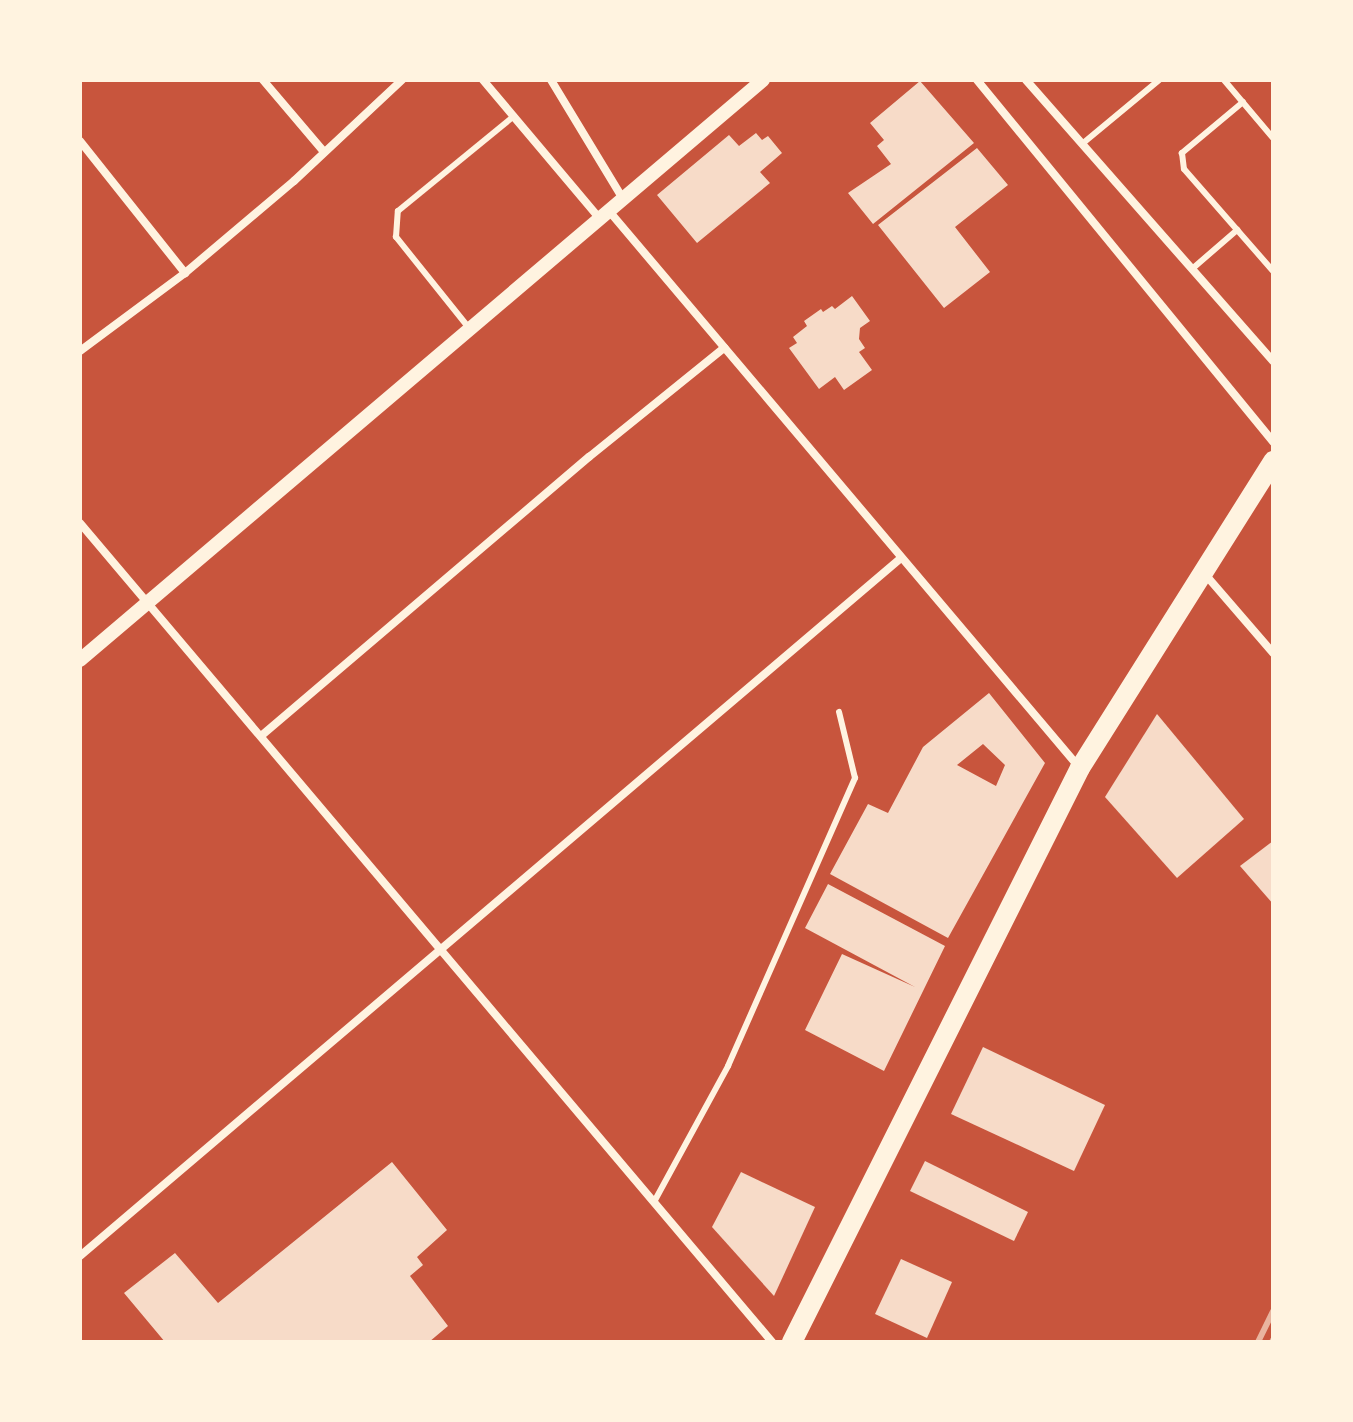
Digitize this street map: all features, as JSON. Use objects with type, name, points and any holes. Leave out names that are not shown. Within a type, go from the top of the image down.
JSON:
[{"type":"main road","points":[[792,1342],[1080,768],[1273,461]]},
{"type":"street","points":[[263,80],[324,152]]},
{"type":"street","points":[[80,351],[185,273],[402,80]]},
{"type":"street","points":[[483,80],[724,348],[1080,768]]},
{"type":"street","points":[[551,80],[623,199]]},
{"type":"street","points":[[80,660],[763,80]]},
{"type":"street","points":[[977,80],[1273,442]]},
{"type":"street","points":[[1026,80],[1273,361]]},
{"type":"street","points":[[80,141],[185,273]]},
{"type":"street","points":[[261,736],[589,457],[724,348]]},
{"type":"street","points":[[80,523],[772,1342]]},
{"type":"street","points":[[80,1256],[901,558]]},
{"type":"street","points":[[1204,573],[1273,653]]},
{"type":"lane","points":[[1082,144],[1159,80]]},
{"type":"lane","points":[[1224,80],[1273,138]]},
{"type":"lane","points":[[1243,102],[1182,153],[1184,169],[1273,271]]},
{"type":"lane","points":[[470,329],[396,237],[398,211],[514,116]]},
{"type":"lane","points":[[1192,269],[1237,230]]},
{"type":"lane","points":[[654,1202],[728,1066],[855,778],[839,712]]},
{"type":"building","points":[[920,81],[974,143],[873,224],[848,193],[891,164],[877,146],[884,140],[870,123]]},
{"type":"building","points":[[756,133],[762,140],[768,136],[782,153],[760,172],[770,183],[697,243],[657,195],[729,135],[739,146]]},
{"type":"building","points":[[977,148],[1008,185],[955,227],[990,272],[944,308],[878,225]]},
{"type":"building","points":[[852,296],[870,321],[860,328],[859,339],[865,348],[859,352],[872,370],[844,390],[835,377],[819,389],[789,348],[797,343],[793,337],[807,326],[804,321],[821,309],[823,312],[832,306],[835,309]]},
{"type":"building","points":[[989,693],[1045,763],[948,938],[830,874],[868,804],[888,813],[923,747]],"holes":[[[983,744],[1005,765],[996,786],[957,765]]]},
{"type":"building","points":[[1157,714],[1244,819],[1177,878],[1105,797]]},
{"type":"building","points":[[1273,841],[1273,904],[1240,866]]},
{"type":"building","points":[[828,884],[945,946],[884,1071],[805,1030],[842,954],[915,987],[805,928]]},
{"type":"building","points":[[983,1047],[1105,1105],[1074,1171],[951,1114]]},
{"type":"building","points":[[925,1161],[1028,1212],[1014,1241],[910,1191]]},
{"type":"building","points":[[392,1162],[447,1230],[417,1257],[423,1265],[410,1276],[448,1326],[429,1342],[165,1342],[124,1293],[175,1253],[218,1303]]},
{"type":"building","points":[[741,1172],[815,1207],[774,1296],[712,1227]]},
{"type":"building","points":[[901,1259],[952,1282],[927,1338],[875,1314]]},
{"type":"railway","points":[[1258,1342],[1273,1311]]}]
